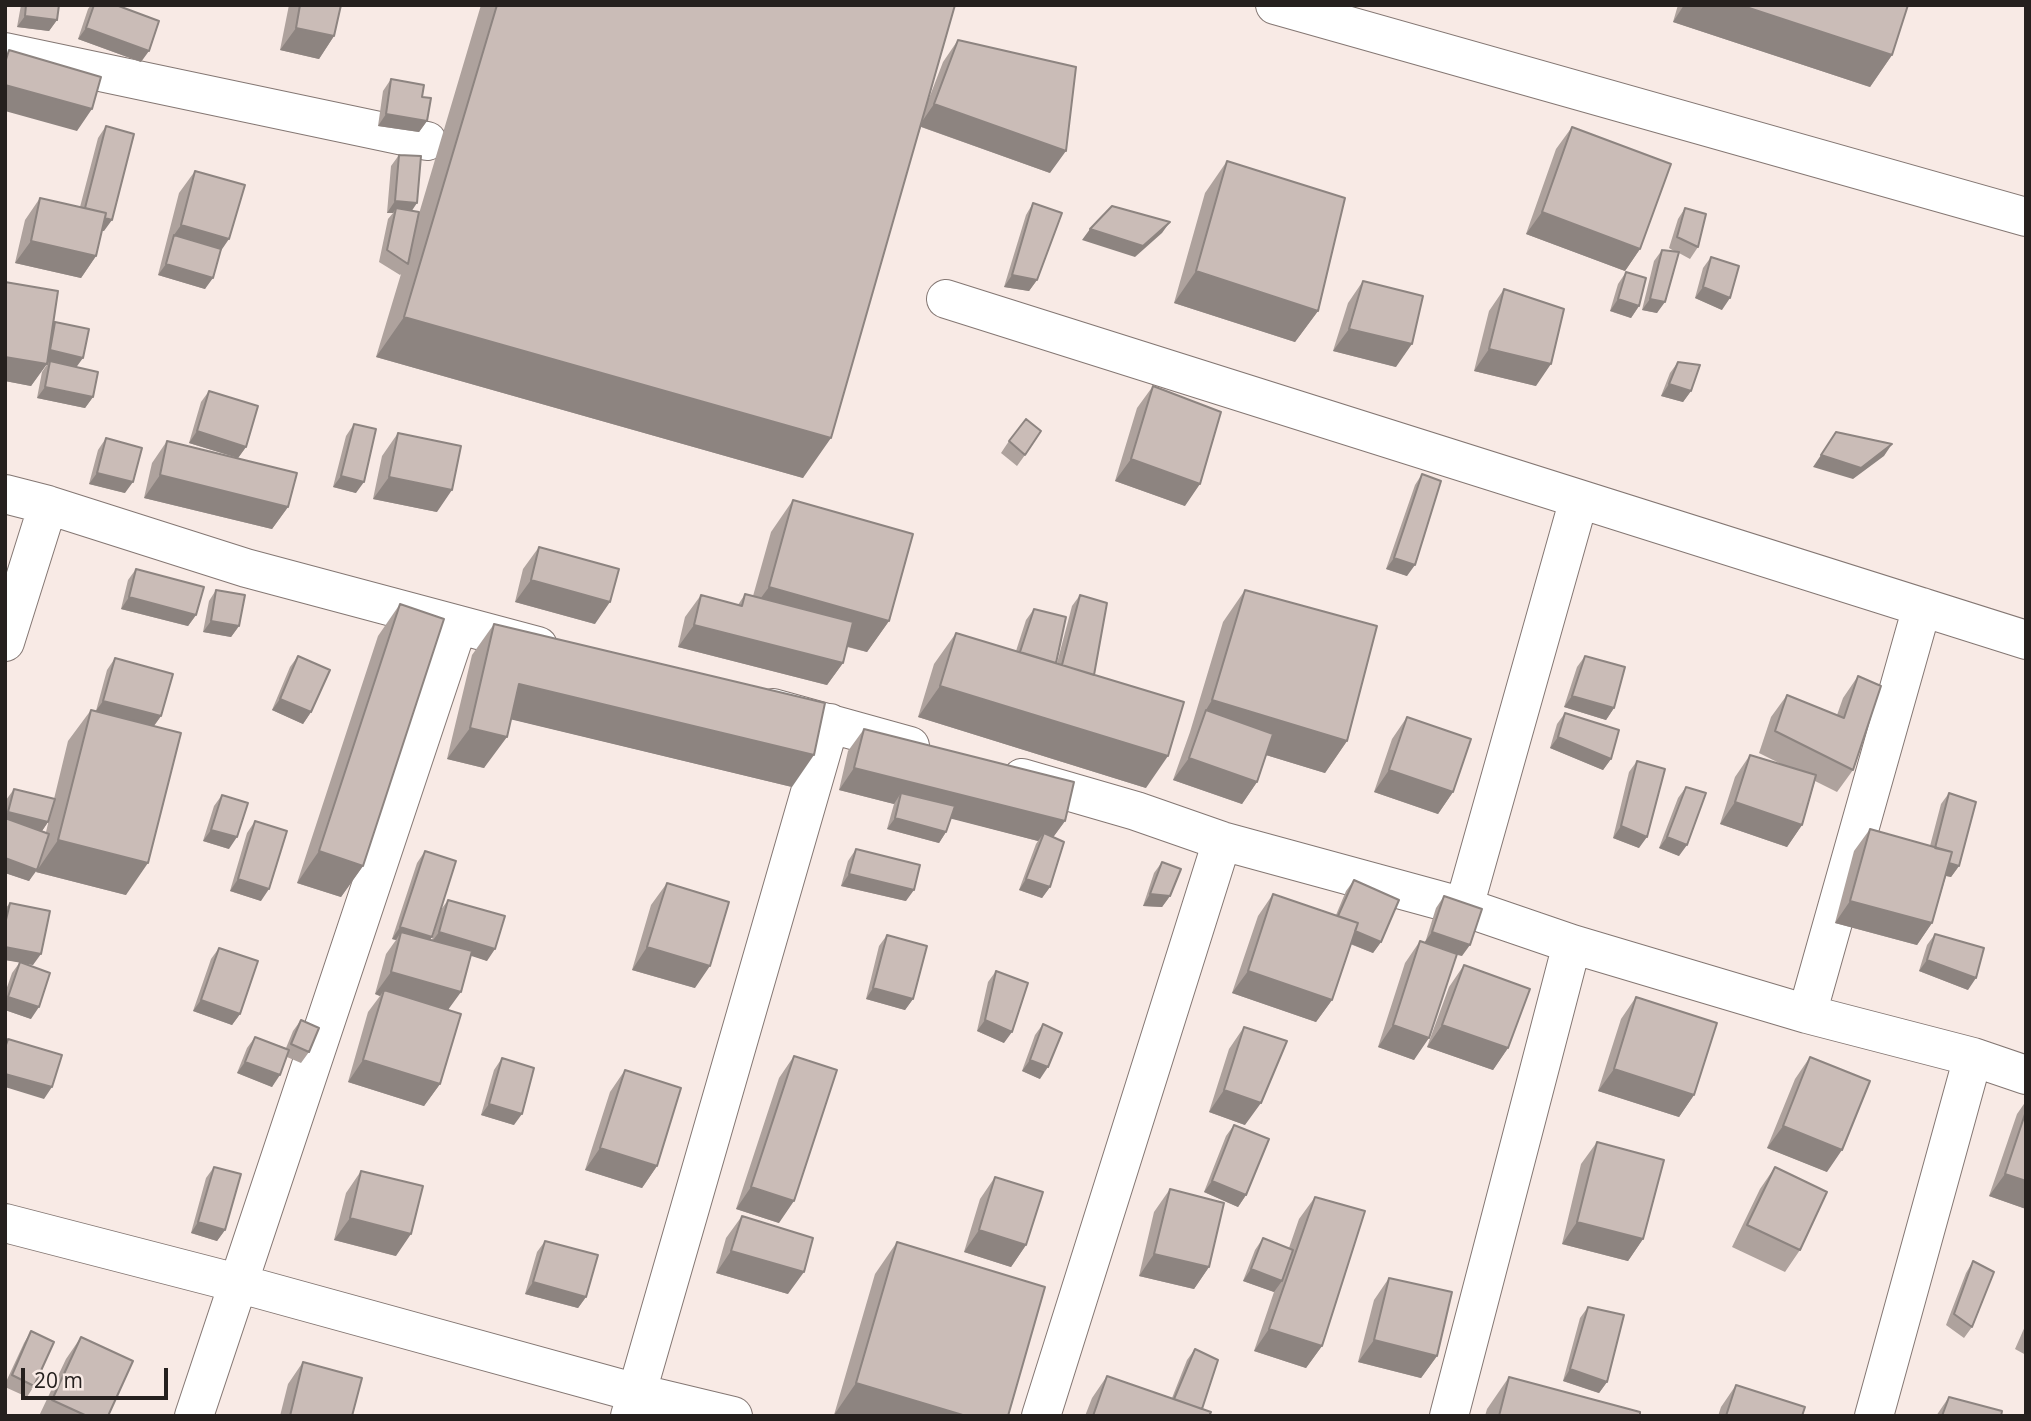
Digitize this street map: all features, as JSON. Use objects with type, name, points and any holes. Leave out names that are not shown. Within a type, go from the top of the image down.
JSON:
[{"type":"street","points":[[1275,5],[2026,217]]},
{"type":"street","points":[[5,52],[427,141]]},
{"type":"street","points":[[946,299],[2026,640]]},
{"type":"street","points":[[5,494],[48,505],[246,568],[565,653]]},
{"type":"street","points":[[1464,907],[1578,499]]},
{"type":"street","points":[[5,642],[48,505]]},
{"type":"street","points":[[1807,1014],[1922,607]]},
{"type":"street","points":[[194,1416],[458,625]]},
{"type":"street","points":[[737,699],[936,754]]},
{"type":"street","points":[[633,1404],[830,723]]},
{"type":"street","points":[[989,769],[1136,811],[1222,841],[1464,907],[1572,944],[1807,1014],[1973,1057],[2026,1075]]},
{"type":"street","points":[[1041,1416],[1222,841]]},
{"type":"street","points":[[1449,1416],[1572,944]]},
{"type":"street","points":[[1874,1416],[1973,1057]]},
{"type":"street","points":[[5,1223],[237,1283],[633,1404],[733,1416]]},
{"type":"building","points":[[26,5],[59,5],[57,20],[25,16]]},
{"type":"building","points":[[94,5],[116,5],[159,21],[149,51],[86,28]]},
{"type":"building","points":[[300,5],[341,5],[334,36],[296,28]]},
{"type":"building","points":[[497,5],[955,5],[831,438],[404,317]]},
{"type":"building","points":[[1740,5],[1908,5],[1892,55]]},
{"type":"building","points":[[958,40],[1076,67],[1066,151],[934,104]]},
{"type":"building","points":[[9,50],[101,77],[92,109],[5,85],[5,63]]},
{"type":"building","points":[[391,79],[424,85],[422,97],[431,98],[427,121],[386,114]]},
{"type":"building","points":[[106,126],[134,134],[112,220],[105,218],[106,213],[85,208]]},
{"type":"building","points":[[1572,127],[1671,164],[1640,249],[1542,212]]},
{"type":"building","points":[[399,155],[421,156],[417,203],[395,201]]},
{"type":"building","points":[[1227,161],[1345,198],[1318,311],[1196,271]]},
{"type":"building","points":[[195,171],[245,185],[229,239],[181,225]]},
{"type":"building","points":[[40,198],[106,213],[96,256],[31,241]]},
{"type":"building","points":[[1033,203],[1062,213],[1037,280],[1012,275]]},
{"type":"building","points":[[1112,206],[1170,222],[1143,246],[1090,229]]},
{"type":"building","points":[[396,208],[419,212],[408,264],[387,250]]},
{"type":"building","points":[[1685,208],[1706,214],[1698,247],[1677,237]]},
{"type":"building","points":[[174,235],[221,249],[213,278],[166,264]]},
{"type":"building","points":[[1662,250],[1679,252],[1665,302],[1650,299]]},
{"type":"building","points":[[1711,257],[1739,266],[1730,298],[1703,287]]},
{"type":"building","points":[[1626,272],[1646,278],[1639,306],[1618,299]]},
{"type":"building","points":[[1363,281],[1423,296],[1412,344],[1349,329]]},
{"type":"building","points":[[5,282],[58,291],[47,364],[5,357]]},
{"type":"building","points":[[1504,289],[1564,309],[1551,364],[1489,349]]},
{"type":"building","points":[[55,322],[89,329],[83,358],[50,350]]},
{"type":"building","points":[[50,361],[98,372],[93,397],[45,387]]},
{"type":"building","points":[[1678,362],[1700,365],[1691,391],[1669,384]]},
{"type":"building","points":[[1153,386],[1221,412],[1200,484],[1131,459]]},
{"type":"building","points":[[209,391],[258,406],[246,447],[197,431]]},
{"type":"building","points":[[1026,419],[1041,431],[1025,455],[1009,441]]},
{"type":"building","points":[[354,424],[376,429],[364,482],[341,476]]},
{"type":"building","points":[[1836,432],[1892,444],[1861,468],[1821,455]]},
{"type":"building","points":[[398,433],[461,446],[452,490],[389,477]]},
{"type":"building","points":[[106,438],[142,448],[133,482],[97,473]]},
{"type":"building","points":[[167,441],[297,473],[288,507],[160,475]]},
{"type":"building","points":[[1422,474],[1441,481],[1415,565],[1394,558]]},
{"type":"building","points":[[793,500],[913,534],[889,621],[769,587]]},
{"type":"building","points":[[539,547],[619,569],[610,602],[531,580]]},
{"type":"building","points":[[136,569],[204,587],[196,615],[129,597]]},
{"type":"building","points":[[216,590],[245,595],[239,626],[211,621]]},
{"type":"building","points":[[1245,590],[1377,626],[1347,741],[1212,700]]},
{"type":"building","points":[[745,594],[853,622],[843,663],[694,625],[701,595],[742,606]]},
{"type":"building","points":[[1080,595],[1107,603],[1094,675],[1062,665]]},
{"type":"building","points":[[400,604],[444,619],[363,866],[319,851]]},
{"type":"building","points":[[1034,609],[1066,617],[1056,663],[1020,652]]},
{"type":"building","points":[[494,624],[825,703],[814,755],[519,684],[507,737],[470,728]]},
{"type":"building","points":[[956,633],[1184,702],[1168,756],[940,686]]},
{"type":"building","points":[[298,656],[330,670],[311,712],[280,699]]},
{"type":"building","points":[[1585,656],[1625,667],[1614,708],[1572,696]]},
{"type":"building","points":[[115,658],[173,674],[161,716],[103,701]]},
{"type":"building","points":[[1858,676],[1881,686],[1853,770],[1775,731],[1787,695],[1844,718]]},
{"type":"building","points":[[91,710],[181,733],[148,863],[58,840]]},
{"type":"building","points":[[1206,710],[1273,734],[1257,782],[1189,758]]},
{"type":"building","points":[[1565,713],[1619,730],[1611,759],[1558,737]]},
{"type":"building","points":[[1407,717],[1471,739],[1453,792],[1389,770]]},
{"type":"building","points":[[864,729],[1074,782],[1065,821],[854,768]]},
{"type":"building","points":[[1750,755],[1816,775],[1802,825],[1735,802]]},
{"type":"building","points":[[1637,761],[1665,769],[1647,837],[1621,826]]},
{"type":"building","points":[[1686,787],[1706,793],[1687,845],[1667,837]]},
{"type":"building","points":[[14,789],[55,799],[48,822],[8,812]]},
{"type":"building","points":[[901,793],[955,806],[946,832],[895,818]]},
{"type":"building","points":[[1949,793],[1976,802],[1959,866],[1949,863],[1952,852],[1935,848]]},
{"type":"building","points":[[222,795],[248,803],[237,837],[211,830]]},
{"type":"building","points":[[5,818],[49,834],[37,870],[5,858]]},
{"type":"building","points":[[255,821],[287,831],[269,889],[238,879]]},
{"type":"building","points":[[1870,829],[1952,852],[1932,923],[1850,901]]},
{"type":"building","points":[[1044,833],[1064,842],[1050,887],[1026,879]]},
{"type":"building","points":[[856,849],[920,865],[914,890],[849,874]]},
{"type":"building","points":[[425,851],[456,861],[432,937],[400,927]]},
{"type":"building","points":[[1162,862],[1181,869],[1170,896],[1150,894]]},
{"type":"building","points":[[1354,880],[1399,900],[1381,942],[1355,931],[1358,923],[1338,916]]},
{"type":"building","points":[[667,883],[729,902],[710,966],[647,947]]},
{"type":"building","points":[[1273,894],[1358,923],[1332,1000],[1248,971]]},
{"type":"building","points":[[1444,896],[1482,909],[1470,945],[1432,932]]},
{"type":"building","points":[[448,900],[505,916],[495,949],[439,932]]},
{"type":"building","points":[[10,903],[50,911],[41,954],[5,947],[5,924]]},
{"type":"building","points":[[401,932],[472,951],[461,992],[391,972]]},
{"type":"building","points":[[1935,934],[1984,948],[1976,978],[1927,960]]},
{"type":"building","points":[[887,935],[927,946],[913,999],[873,988]]},
{"type":"building","points":[[1420,941],[1457,954],[1429,1038],[1393,1025]]},
{"type":"building","points":[[219,948],[258,961],[240,1014],[201,1000]]},
{"type":"building","points":[[20,962],[50,973],[39,1007],[8,997]]},
{"type":"building","points":[[1464,965],[1530,989],[1508,1048],[1442,1025]]},
{"type":"building","points":[[996,971],[1028,983],[1012,1032],[985,1020]]},
{"type":"building","points":[[384,990],[461,1014],[440,1084],[363,1060]]},
{"type":"building","points":[[1636,997],[1717,1023],[1694,1095],[1614,1069]]},
{"type":"building","points":[[301,1020],[319,1028],[309,1052],[291,1044]]},
{"type":"building","points":[[1043,1024],[1062,1033],[1048,1067],[1030,1060]]},
{"type":"building","points":[[1244,1027],[1287,1041],[1261,1103],[1224,1090]]},
{"type":"building","points":[[255,1037],[289,1050],[280,1075],[245,1062]]},
{"type":"building","points":[[8,1039],[62,1055],[52,1087],[5,1074],[5,1048]]},
{"type":"building","points":[[794,1056],[837,1070],[794,1201],[751,1187]]},
{"type":"building","points":[[1810,1057],[1870,1081],[1842,1150],[1783,1126]]},
{"type":"building","points":[[502,1058],[534,1068],[522,1114],[489,1104]]},
{"type":"building","points":[[625,1070],[681,1088],[657,1166],[600,1148]]},
{"type":"building","points":[[2026,1111],[2026,1181],[2005,1174]]},
{"type":"building","points":[[1234,1125],[1269,1139],[1246,1195],[1212,1181]]},
{"type":"building","points":[[1597,1142],[1664,1160],[1643,1239],[1577,1222]]},
{"type":"building","points":[[214,1167],[241,1174],[225,1230],[198,1222]]},
{"type":"building","points":[[1775,1167],[1827,1192],[1800,1250],[1747,1225]]},
{"type":"building","points":[[361,1171],[423,1186],[411,1234],[350,1218]]},
{"type":"building","points":[[995,1177],[1043,1192],[1026,1245],[979,1230]]},
{"type":"building","points":[[1170,1189],[1224,1203],[1209,1267],[1154,1254]]},
{"type":"building","points":[[1315,1197],[1365,1211],[1322,1346],[1269,1329]]},
{"type":"building","points":[[742,1216],[813,1238],[804,1272],[731,1251]]},
{"type":"building","points":[[1263,1238],[1293,1250],[1282,1281],[1251,1269]]},
{"type":"building","points":[[545,1241],[598,1255],[586,1297],[533,1282]]},
{"type":"building","points":[[897,1242],[1045,1287],[1008,1416],[966,1416],[856,1383]]},
{"type":"building","points":[[1973,1261],[1994,1272],[1972,1327],[1954,1314]]},
{"type":"building","points":[[1389,1278],[1452,1292],[1437,1356],[1374,1340]]},
{"type":"building","points":[[1588,1307],[1624,1315],[1607,1382],[1570,1369]]},
{"type":"building","points":[[31,1331],[54,1342],[34,1386],[12,1375]]},
{"type":"building","points":[[81,1337],[133,1361],[108,1416],[87,1416],[52,1400]]},
{"type":"building","points":[[1195,1349],[1218,1360],[1202,1409],[1174,1399]]},
{"type":"building","points":[[303,1362],[362,1378],[352,1416],[290,1416]]},
{"type":"building","points":[[1107,1376],[1211,1412],[1209,1416],[1093,1416]]},
{"type":"building","points":[[1509,1377],[1640,1412],[1640,1416],[1499,1416]]},
{"type":"building","points":[[1736,1385],[1805,1407],[1802,1416],[1726,1416]]},
{"type":"building","points":[[1949,1397],[2002,1411],[2001,1416],[1942,1416]]}]
